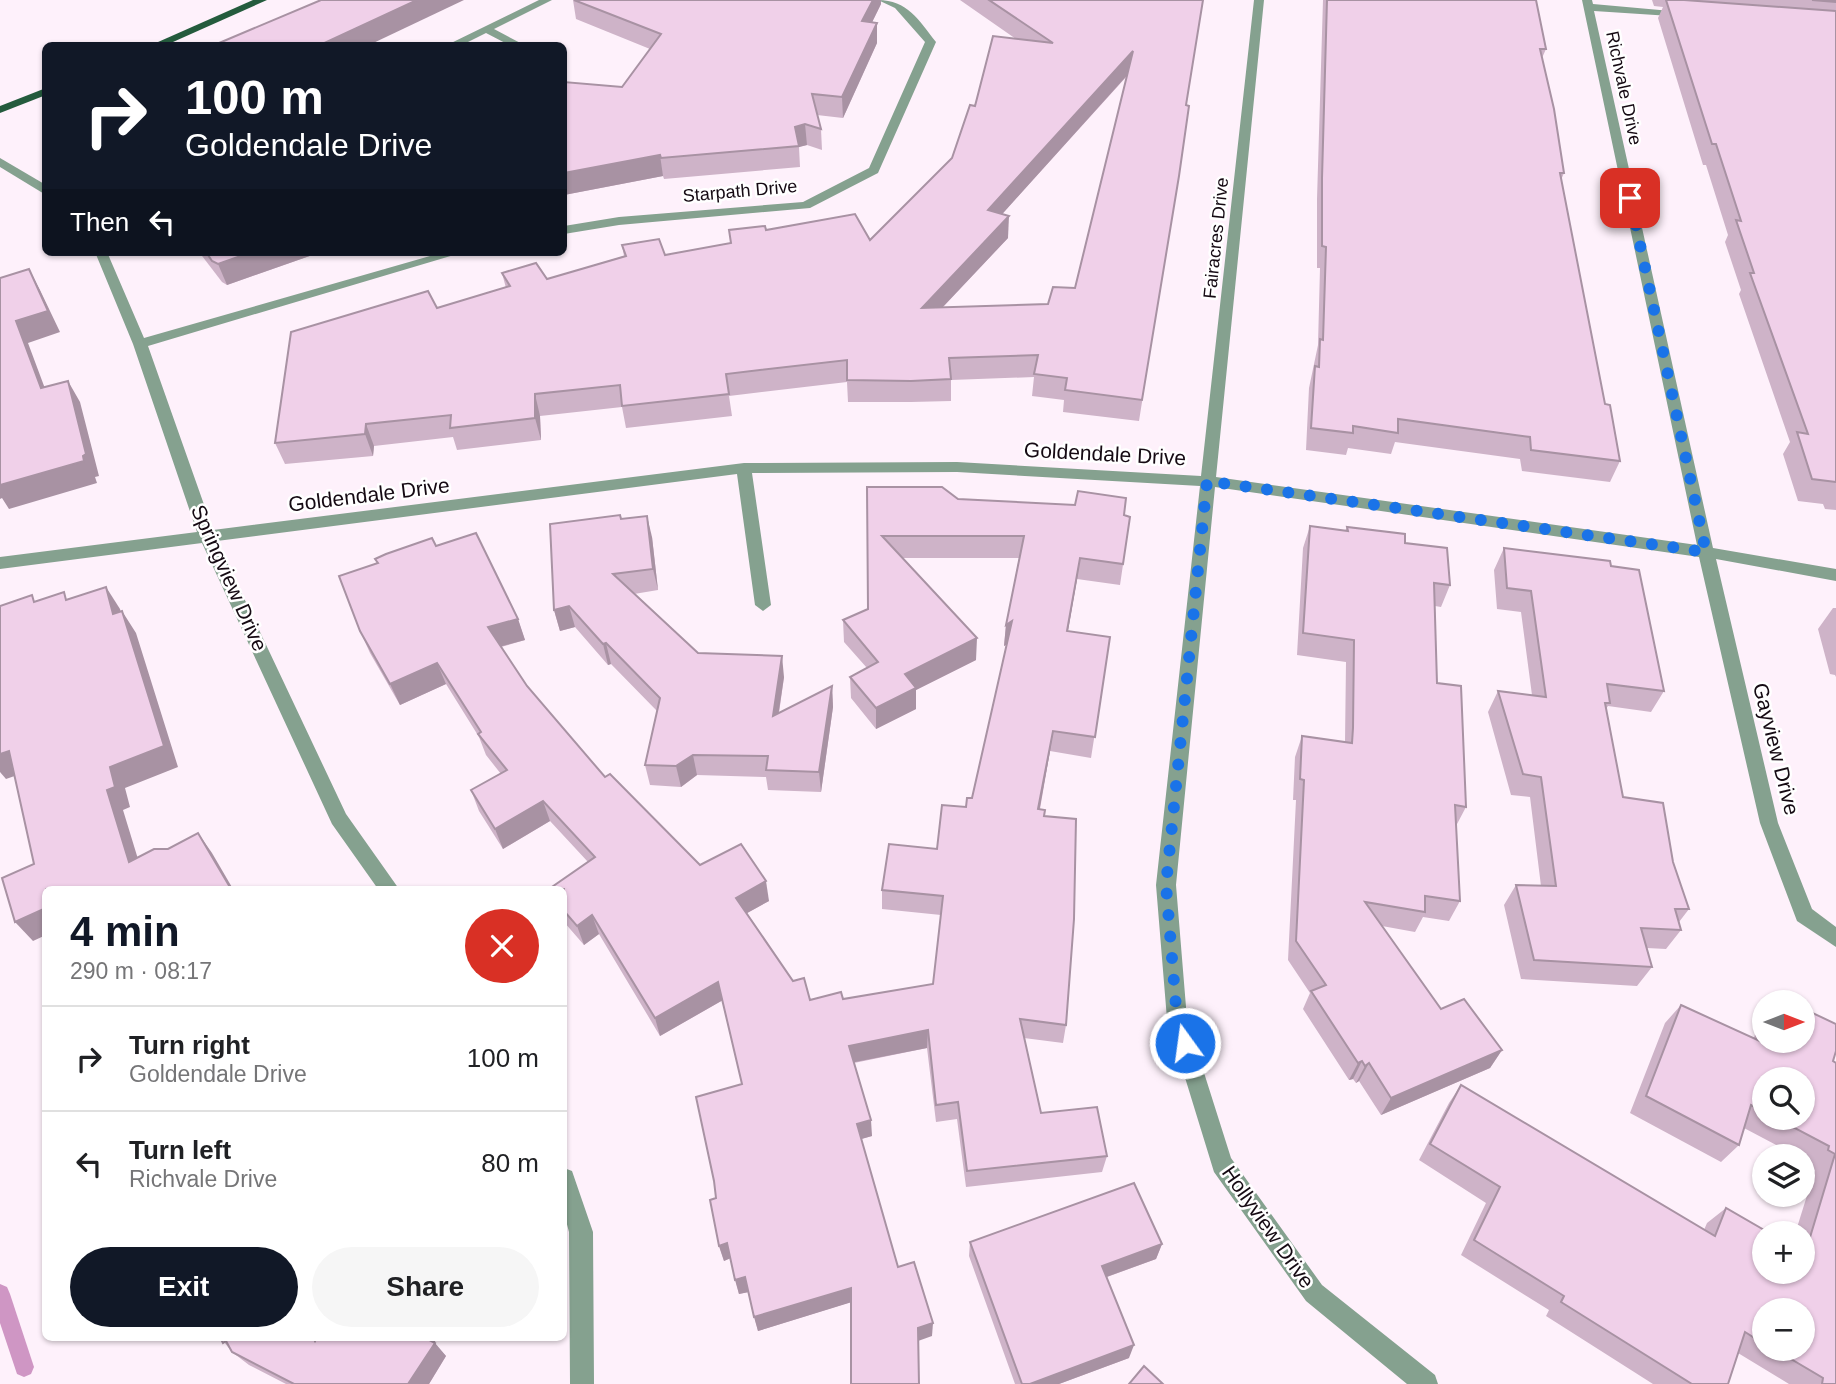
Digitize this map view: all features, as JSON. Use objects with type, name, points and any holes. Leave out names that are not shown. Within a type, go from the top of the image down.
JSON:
[{"type":"main road","points":[[163,42],[262,0]]},
{"type":"main road","points":[[0,110],[42,93]]},
{"type":"street","points":[[458,42],[547,0]]},
{"type":"street","name":"Starpath Drive","points":[[567,230],[619,221],[806,205],[874,170],[931,42],[899,6],[883,0]]},
{"type":"street","name":"Fairacres Drive","points":[[1207,481],[1259,0]]},
{"type":"street","points":[[1588,4],[1699,16]]},
{"type":"street","name":"Richvale Drive","points":[[1588,4],[1706,552]]},
{"type":"street","points":[[486,29],[513,42]]},
{"type":"street","points":[[0,162],[42,188]]},
{"type":"street","name":"Springview Drive","points":[[103,256],[140,344],[207,537],[339,819],[386,886]]},
{"type":"street","points":[[140,344],[444,256]]},
{"type":"street","name":"Goldendale Drive","points":[[0,563],[744,468],[957,467],[1207,481],[1706,552],[1836,575]]},
{"type":"street","points":[[744,468],[763,606]]},
{"type":"street","name":"Hollyview Drive","points":[[1207,481],[1166,885],[1177,1019],[1222,1164],[1314,1293],[1426,1384]]},
{"type":"street","name":"Gayview Drive","points":[[1706,552],[1769,823],[1804,915],[1836,938]]},
{"type":"street","points":[[567,1188],[581,1232],[582,1384]]},
{"type":"building","points":[[321,0],[417,0],[327,42],[221,42]]},
{"type":"building","points":[[574,0],[873,0],[862,21],[877,23],[842,97],[812,94],[821,129],[805,124],[795,127],[799,146],[661,158],[660,155],[567,172],[567,82],[622,87],[661,34]]},
{"type":"building","points":[[989,0],[1203,0],[1186,105],[1189,106],[1179,176],[1142,400],[1065,390],[1067,378],[1034,374],[1038,355],[949,358],[951,379],[911,381],[847,380],[847,360],[726,374],[729,394],[622,406],[620,385],[535,394],[535,418],[450,428],[451,415],[366,424],[365,434],[275,443],[291,332],[428,291],[437,308],[510,286],[502,273],[536,263],[547,279],[626,256],[622,245],[659,239],[665,255],[731,243],[729,230],[765,226],[766,230],[855,214],[870,240],[952,158],[970,105],[975,106],[993,36],[1053,43]],"holes":[[[1133,51],[1075,288],[1053,287],[1048,304],[922,308],[1009,216],[988,210]]]},
{"type":"building","points":[[1327,0],[1536,0],[1546,49],[1540,49],[1554,109],[1564,173],[1560,173],[1605,404],[1610,405],[1620,461],[1531,450],[1530,437],[1398,419],[1398,433],[1353,426],[1353,433],[1311,428],[1315,366],[1319,367],[1320,339],[1323,340],[1326,247],[1322,246],[1322,178]]},
{"type":"building","points":[[1666,0],[1836,11],[1836,482],[1812,479],[1797,432],[1808,434],[1750,273],[1754,273],[1736,220],[1741,221],[1716,144],[1712,144]]},
{"type":"building","points":[[209,256],[241,256],[218,264]]},
{"type":"building","points":[[29,269],[48,311],[16,321],[41,388],[68,381],[86,454],[83,456],[84,461],[0,485],[0,278]]},
{"type":"building","points":[[867,487],[942,487],[958,499],[1075,505],[1078,491],[1126,498],[1124,515],[1130,517],[1123,564],[1080,558],[1067,631],[1110,637],[1095,737],[1053,731],[1038,809],[1045,810],[1044,816],[1076,819],[1074,919],[1066,1025],[1020,1019],[1041,1113],[1097,1107],[1107,1156],[967,1171],[958,1102],[936,1105],[928,1030],[849,1046],[871,1120],[857,1124],[898,1267],[914,1262],[933,1323],[918,1328],[919,1384],[851,1384],[851,1288],[754,1317],[745,1277],[735,1280],[727,1243],[719,1246],[710,1200],[716,1198],[714,1181],[696,1097],[742,1084],[718,982],[655,1018],[592,915],[577,926],[567,914],[567,886],[553,886],[595,857],[543,801],[495,829],[471,790],[507,770],[478,734],[481,732],[437,663],[390,684],[360,631],[339,576],[378,563],[375,559],[432,538],[436,546],[476,533],[518,619],[488,627],[527,686],[605,777],[610,774],[700,865],[741,844],[766,881],[736,898],[793,981],[804,978],[810,1000],[841,992],[843,999],[933,984],[943,896],[882,890],[889,844],[937,849],[942,805],[966,807],[967,798],[972,798],[1012,621],[1006,625],[1024,536],[882,536],[977,638],[905,674],[916,688],[876,708],[850,677],[878,662],[843,620],[868,609]]},
{"type":"building","points":[[620,515],[621,519],[647,516],[653,569],[613,574],[698,653],[782,656],[773,716],[832,686],[819,772],[766,770],[768,756],[693,755],[676,766],[645,765],[660,698],[606,643],[603,644],[569,606],[554,610],[550,524]]},
{"type":"building","points":[[1310,526],[1348,531],[1347,527],[1405,534],[1405,543],[1447,548],[1450,585],[1434,583],[1437,683],[1461,686],[1466,807],[1455,805],[1460,901],[1425,896],[1425,912],[1365,902],[1441,1009],[1464,999],[1502,1050],[1391,1098],[1369,1063],[1365,1066],[1362,1061],[1358,1063],[1311,991],[1326,985],[1296,941],[1304,780],[1300,779],[1302,736],[1352,743],[1353,728],[1354,640],[1303,633]]},
{"type":"building","points":[[1504,548],[1610,561],[1611,566],[1639,570],[1664,691],[1607,684],[1610,703],[1605,703],[1623,797],[1663,803],[1673,862],[1689,909],[1675,909],[1681,930],[1641,928],[1652,967],[1534,960],[1516,885],[1556,886],[1541,777],[1523,774],[1498,691],[1546,697],[1531,591],[1507,588]]},
{"type":"building","points":[[106,587],[113,614],[122,611],[164,746],[110,767],[115,787],[107,790],[129,862],[154,849],[168,849],[198,833],[229,886],[42,886],[42,910],[15,922],[2,878],[34,864],[9,751],[0,754],[0,606],[32,595],[34,602],[64,592],[66,600]]},
{"type":"building","points":[[1681,1005],[1752,1038],[1752,1054],[1815,1054],[1815,1014],[1836,1024],[1836,1051],[1833,1061],[1836,1063],[1836,1384],[1822,1384],[1823,1378],[1794,1361],[1815,1361],[1815,1298],[1752,1298],[1752,1336],[1745,1332],[1728,1384],[1692,1384],[1561,1302],[1564,1296],[1474,1240],[1500,1187],[1430,1144],[1461,1085],[1715,1236],[1726,1208],[1752,1223],[1752,1284],[1815,1284],[1815,1221],[1835,1154],[1828,1150],[1829,1146],[1799,1130],[1815,1130],[1815,1067],[1752,1067],[1752,1106],[1739,1145],[1646,1096]]},
{"type":"building","points":[[1134,1183],[1162,1244],[1102,1266],[1134,1345],[1030,1384],[1022,1384],[970,1242]]},
{"type":"building","points":[[226,1341],[435,1343],[408,1384],[294,1384],[232,1352]]},
{"type":"building","points":[[1144,1366],[1163,1384],[1129,1384]]},
{"type":"waterway","points":[[0,1294],[24,1367]]},
{"type":"route","points":[[1185,1043],[1177,1019],[1166,885],[1207,481],[1706,552],[1630,198]]}]
